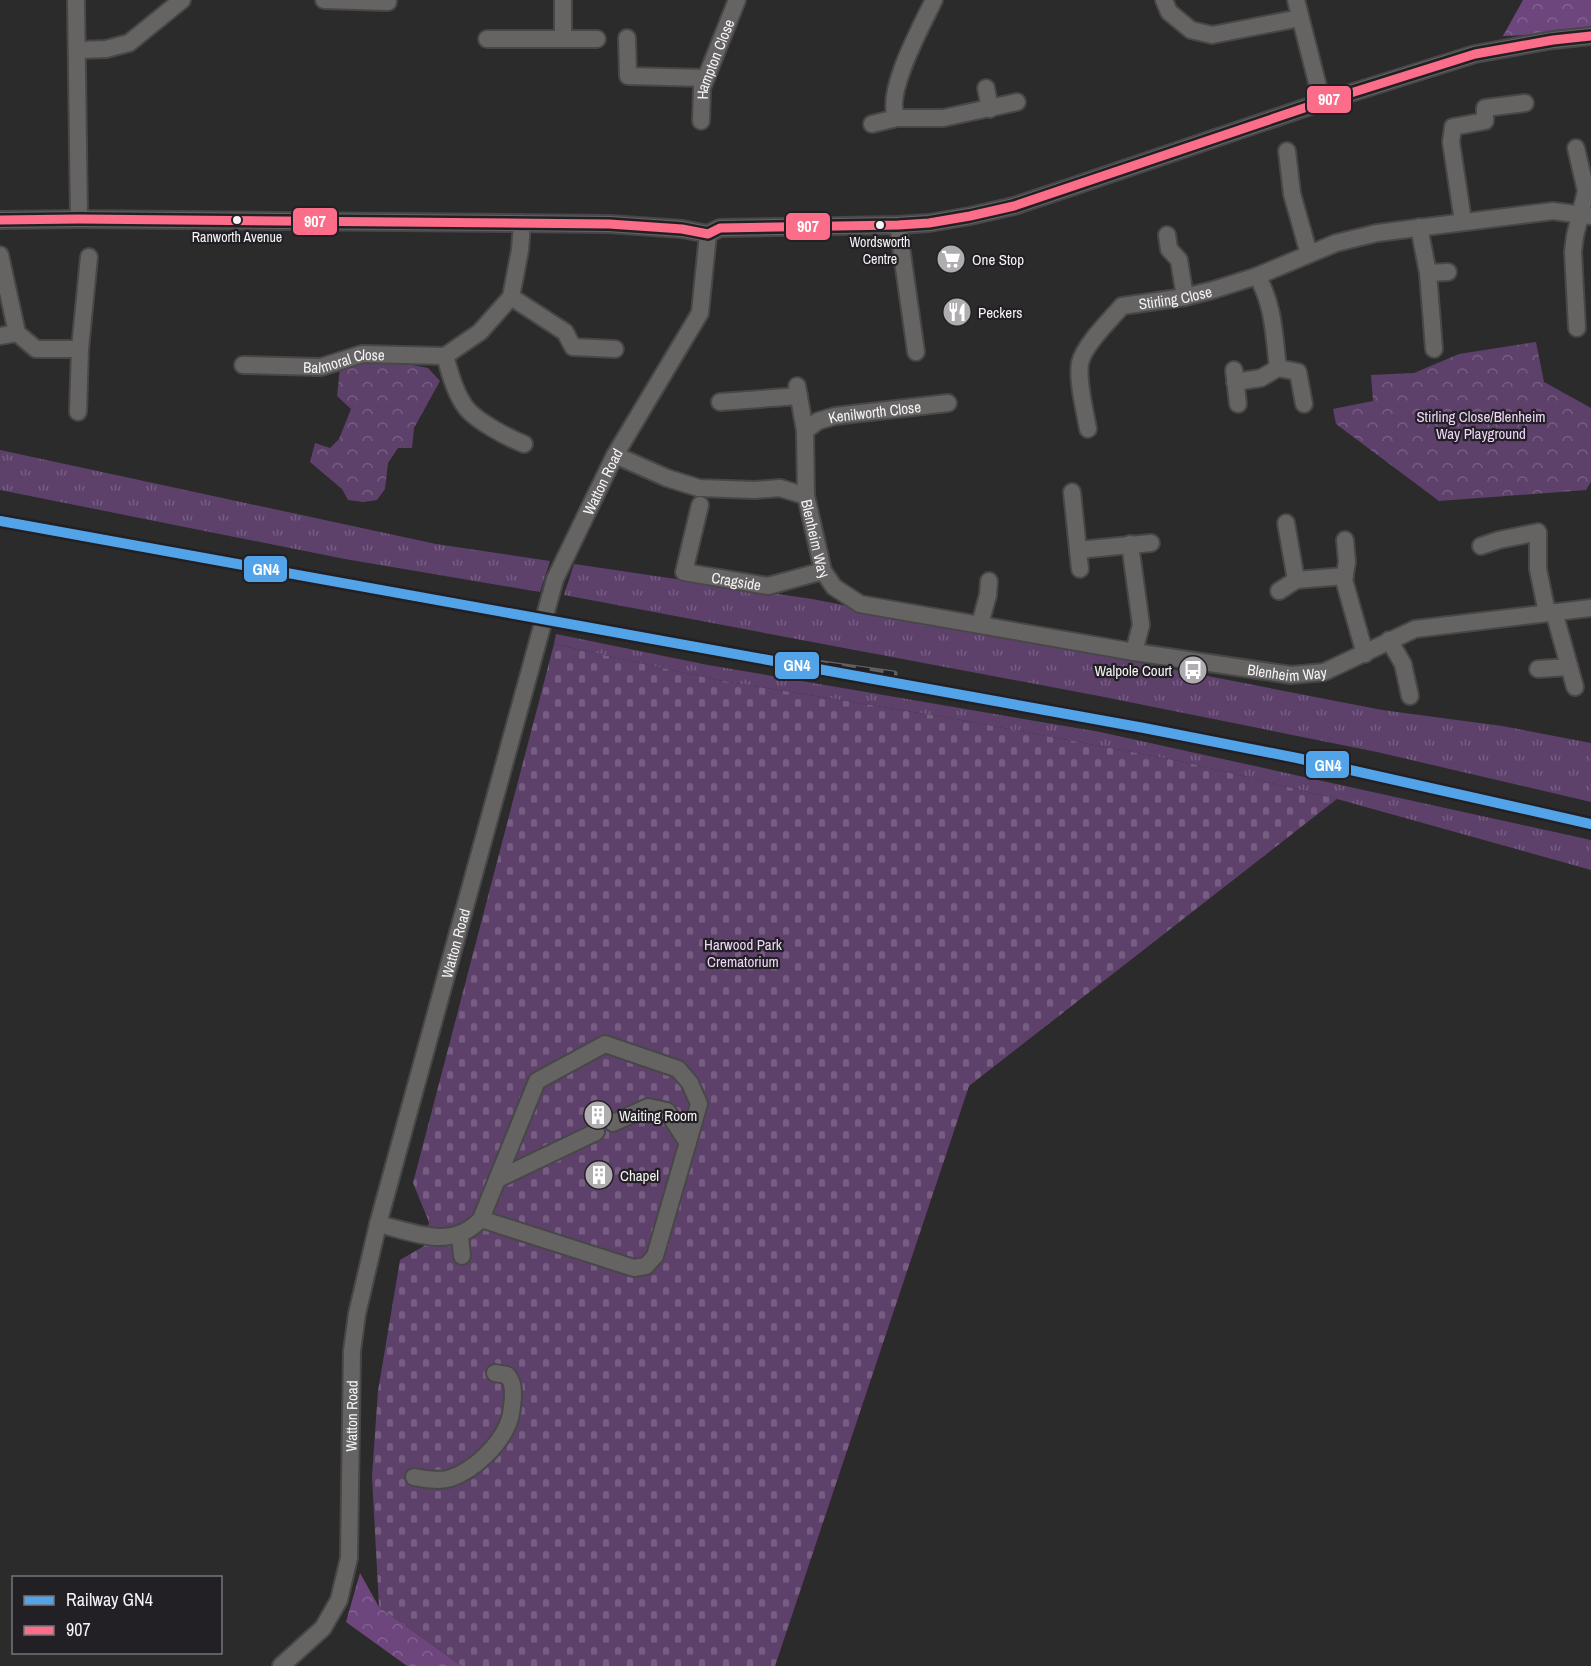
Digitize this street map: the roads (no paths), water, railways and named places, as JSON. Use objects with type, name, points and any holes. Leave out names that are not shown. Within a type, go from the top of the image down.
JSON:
[{"type":"street","points":[[76,0],[79,219]]},
{"type":"street","points":[[78,50],[106,49],[129,43],[182,0]]},
{"type":"street","points":[[324,0],[388,2]]},
{"type":"street","points":[[563,0],[563,38]]},
{"type":"street","name":"Hampton Close","points":[[701,121],[702,88],[737,0]]},
{"type":"street","points":[[897,118],[893,109],[900,75],[934,0]]},
{"type":"street","points":[[1164,0],[1169,12],[1191,30],[1212,35],[1300,18]]},
{"type":"street","points":[[1296,0],[1322,102]]},
{"type":"street","points":[[0,220],[609,224],[682,229],[708,234],[720,228],[929,223],[1014,206],[1322,102],[1475,54],[1553,40],[1591,36]]},
{"type":"street","points":[[627,38],[628,76],[706,78]]},
{"type":"street","points":[[488,39],[597,39]]},
{"type":"street","points":[[986,88],[990,109]]},
{"type":"street","points":[[872,124],[897,118],[943,118],[1017,102]]},
{"type":"street","points":[[1463,221],[1448,175],[1453,127],[1485,122],[1485,108],[1526,103]]},
{"type":"street","points":[[1576,148],[1586,191],[1586,215],[1575,236],[1572,265],[1583,282],[1577,328]]},
{"type":"street","points":[[1287,151],[1292,194],[1309,254]]},
{"type":"street","name":"Stirling Close","points":[[1088,429],[1080,375],[1081,361],[1086,350],[1122,306],[1185,297],[1257,276],[1336,243],[1377,233],[1552,211],[1586,215]]},
{"type":"street","points":[[522,223],[512,297],[480,332],[445,356],[456,390],[468,410],[507,437],[524,444]]},
{"type":"street","points":[[898,225],[916,352]]},
{"type":"street","points":[[1419,227],[1428,273],[1434,349]]},
{"type":"street","name":"Watton Road","points":[[281,1666],[323,1629],[339,1600],[349,1558],[352,1351],[357,1314],[378,1224],[555,579],[615,455],[700,313],[708,234]]},
{"type":"street","points":[[1167,235],[1169,249],[1179,260],[1185,297]]},
{"type":"street","points":[[0,255],[17,333],[36,349],[80,356]]},
{"type":"street","points":[[78,412],[80,356],[89,257]]},
{"type":"street","points":[[1428,273],[1448,272]]},
{"type":"street","points":[[1257,276],[1266,292],[1272,311],[1278,368]]},
{"type":"street","points":[[512,297],[565,332],[573,347],[615,349]]},
{"type":"street","points":[[0,336],[17,333]]},
{"type":"street","name":"Balmoral Close","points":[[243,365],[321,367],[362,354],[445,356]]},
{"type":"street","points":[[1238,404],[1235,376],[1261,378],[1278,368],[1298,372],[1304,404]]},
{"type":"street","points":[[720,402],[798,391],[805,431],[806,496]]},
{"type":"street","name":"Kenilworth Close","points":[[805,431],[818,421],[835,416],[948,403]]},
{"type":"street","name":"Blenheim Way","points":[[615,455],[667,478],[699,488],[755,490],[780,488],[806,496],[823,571],[834,587],[860,604],[1134,652],[1291,675],[1324,672],[1415,629],[1591,608]]},
{"type":"street","points":[[1072,492],[1080,569]]},
{"type":"street","name":"Cragside","points":[[700,505],[684,572],[768,586],[823,571]]},
{"type":"street","points":[[1286,523],[1296,580]]},
{"type":"street","points":[[1481,546],[1538,532],[1530,570],[1550,612],[1575,687]]},
{"type":"street","points":[[1345,540],[1347,562],[1344,580],[1365,654]]},
{"type":"street","points":[[1078,550],[1151,543]]},
{"type":"street","points":[[1130,544],[1141,625],[1134,652]]},
{"type":"street","points":[[1279,591],[1296,580],[1345,576]]},
{"type":"street","points":[[980,624],[988,595],[989,581]]},
{"type":"street","points":[[1389,640],[1403,664],[1410,696]]},
{"type":"street","points":[[1538,669],[1569,667]]},
{"type":"street","points":[[378,1224],[439,1238],[460,1236],[473,1228],[481,1219],[537,1081],[605,1044],[678,1069],[690,1083],[699,1104],[655,1256],[646,1266],[634,1268],[481,1219]]},
{"type":"street","points":[[613,1123],[648,1107],[667,1111],[688,1143]]},
{"type":"street","points":[[498,1179],[596,1132]]},
{"type":"street","points":[[460,1236],[462,1256]]},
{"type":"street","points":[[414,1478],[440,1480],[461,1474],[482,1458],[503,1435],[512,1412],[513,1386],[507,1375],[495,1373]]},
{"type":"railway","points":[[717,649],[894,674]]},
{"type":"rail line","name":"GN4","points":[[0,521],[1144,728],[1297,758],[1591,824]]},
{"type":"place","name":"Ranworth Avenue","points":[[237,220]]},
{"type":"place","name":"Wordsworth Centre","points":[[880,225]]},
{"type":"place","name":"One Stop","points":[[951,259]]},
{"type":"place","name":"Peckers","points":[[957,312]]},
{"type":"place","name":"Walpole Court","points":[[1193,670]]},
{"type":"place","name":"Waiting Room","points":[[598,1115]]},
{"type":"place","name":"Chapel","points":[[599,1175]]},
{"type":"park label","name":"Stirling Close/Blenheim Way Playground","points":[[1481,424]]},
{"type":"park label","name":"Harwood Park Crematorium","points":[[743,952]]}]
